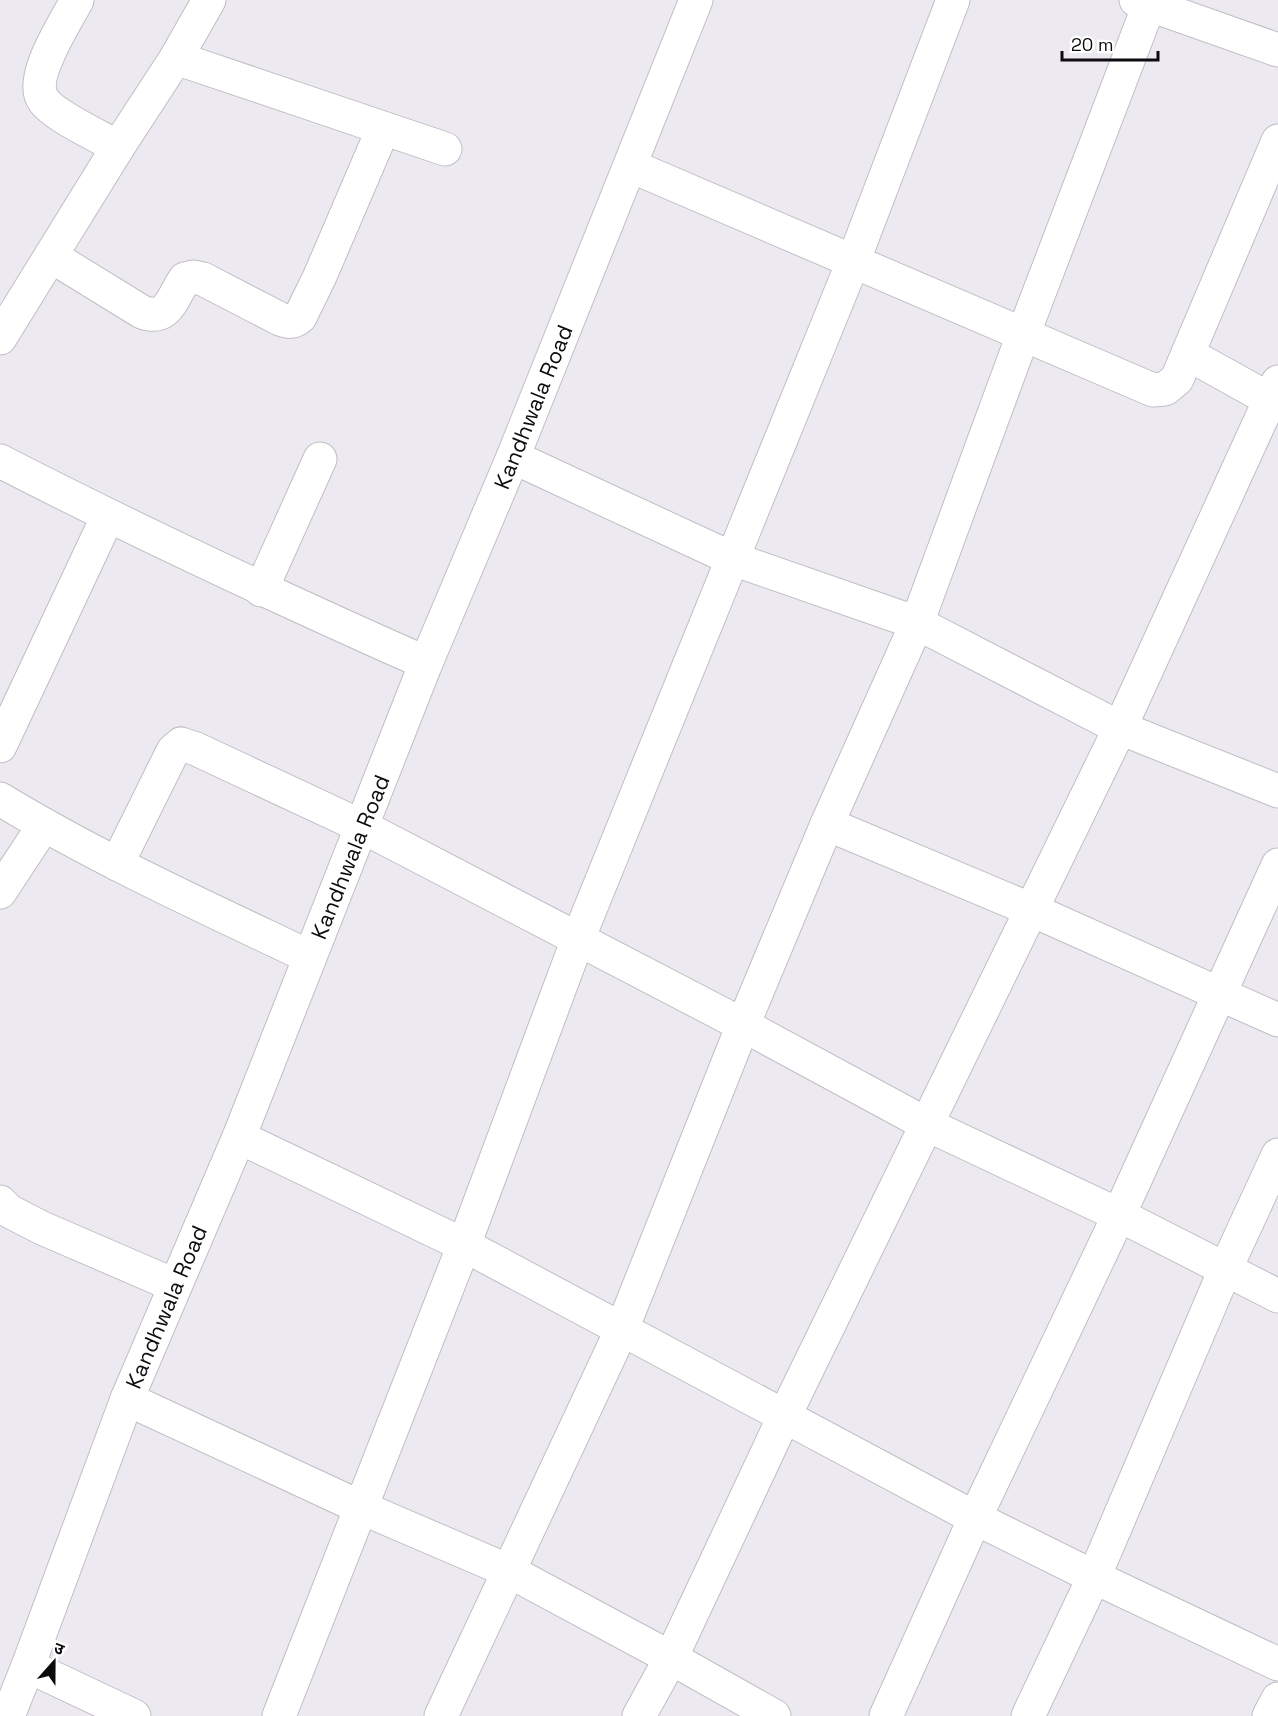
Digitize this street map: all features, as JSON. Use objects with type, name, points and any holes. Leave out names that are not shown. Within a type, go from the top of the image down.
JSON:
[{"type":"street","points":[[77,0],[41,71],[38,86],[44,101],[60,114],[118,147]]},
{"type":"street","points":[[0,338],[176,58],[209,0]]},
{"type":"street","name":"Kandhwala Road","points":[[8,1716],[127,1399],[239,1137],[426,663],[513,457],[696,0]]},
{"type":"street","points":[[279,1716],[464,1245],[578,939],[853,262],[952,0]]},
{"type":"street","points":[[441,1716],[622,1329],[743,1025],[827,824],[917,623],[1146,2],[1278,50]]},
{"type":"street","points":[[176,58],[445,149]]},
{"type":"street","points":[[51,256],[142,312],[151,315],[159,315],[167,309],[185,279],[193,277],[203,279],[280,319],[287,322],[295,321],[300,317],[320,276],[383,129]]},
{"type":"street","points":[[631,166],[1153,390],[1166,389],[1177,379],[1278,141]]},
{"type":"street","points":[[639,1716],[671,1658],[784,1417],[1120,728],[1275,395],[1188,354]]},
{"type":"street","points":[[513,457],[733,559],[917,623],[1120,728],[1278,791]]},
{"type":"street","points":[[261,590],[320,459]]},
{"type":"street","points":[[0,461],[261,590],[426,663]]},
{"type":"street","points":[[0,746],[108,516]]},
{"type":"street","points":[[117,864],[173,751],[181,744],[196,749],[363,827],[743,1025],[928,1125],[1119,1215],[1278,1296]]},
{"type":"street","points":[[0,799],[117,864],[310,957]]},
{"type":"street","points":[[827,824],[1032,910],[1278,1020]]},
{"type":"street","points":[[0,892],[44,825]]},
{"type":"street","points":[[886,1716],[975,1518],[1119,1215],[1278,865]]},
{"type":"street","points":[[239,1137],[464,1245],[975,1518],[1278,1664]]},
{"type":"street","points":[[1028,1716],[1094,1577],[1225,1269],[1278,1155]]},
{"type":"street","points":[[0,1202],[9,1211],[42,1228],[174,1285]]},
{"type":"street","points":[[127,1399],[362,1508],[509,1571],[774,1716]]},
{"type":"street","points":[[28,1666],[134,1716]]},
{"type":"street","points":[[1269,1716],[1278,1699]]}]
